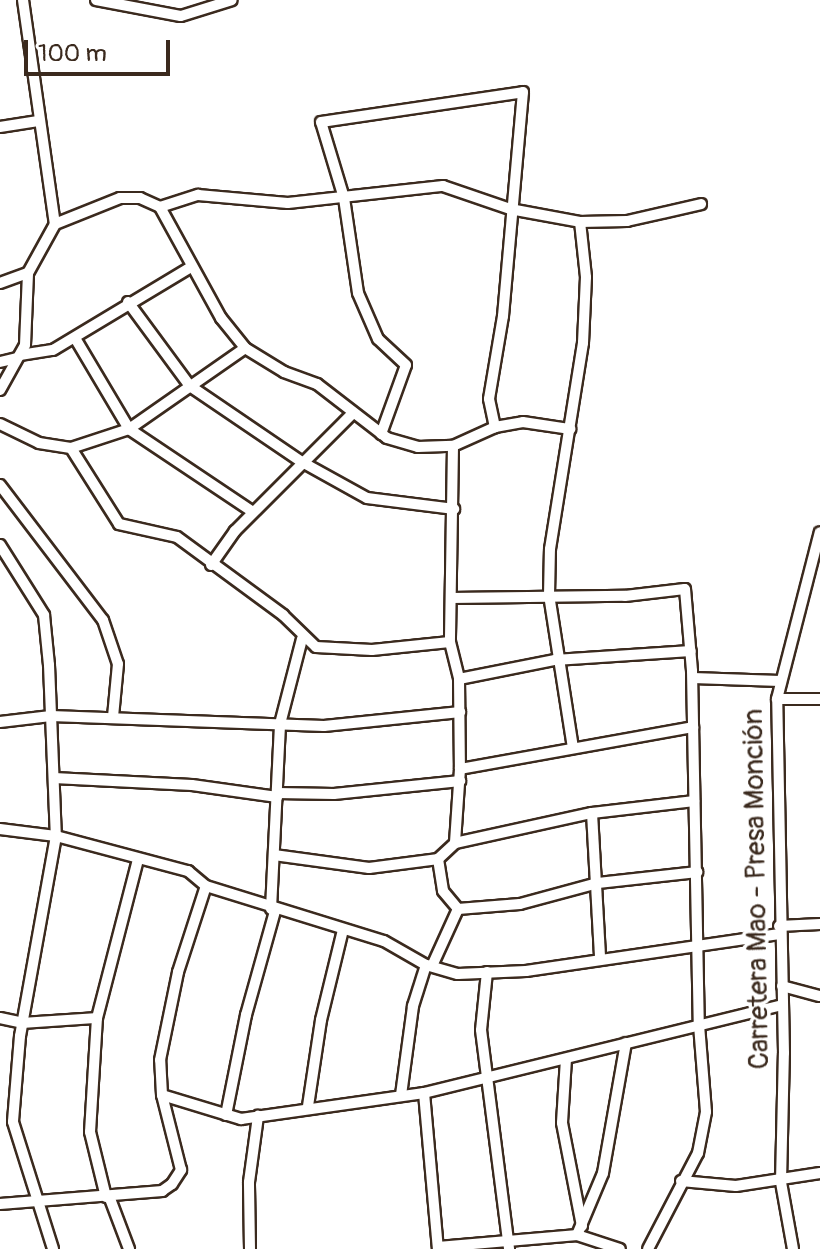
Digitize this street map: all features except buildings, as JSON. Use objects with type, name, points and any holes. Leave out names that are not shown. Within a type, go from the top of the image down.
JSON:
[{"type":"street","points":[[0,390],[19,356],[28,273],[55,224],[37,121],[23,0]]},
{"type":"street","points":[[96,0],[181,16],[232,0]]},
{"type":"street","points":[[381,434],[406,365],[378,339],[358,293],[344,198],[321,122],[523,92],[510,209],[503,316],[489,399],[495,427]]},
{"type":"street","points":[[0,127],[37,121]]},
{"type":"street","points":[[160,207],[198,195],[288,203],[443,186],[510,209],[580,222],[627,221],[701,204]]},
{"type":"street","points":[[55,224],[120,198],[140,198],[160,207],[191,267],[245,348],[284,372],[317,384],[381,434],[418,447],[453,446],[495,427],[523,422],[570,429]]},
{"type":"street","points":[[573,748],[555,660],[549,595],[550,549],[583,343],[586,277],[580,222]]},
{"type":"street","points":[[0,362],[53,350],[128,302],[191,267]]},
{"type":"street","points":[[0,283],[28,273]]},
{"type":"street","points":[[128,302],[190,386],[302,462],[367,498],[454,509]]},
{"type":"street","points":[[75,338],[129,429],[253,512]]},
{"type":"street","points":[[0,424],[39,443],[71,448],[129,429],[245,348]]},
{"type":"street","points":[[211,565],[253,512],[353,413]]},
{"type":"street","points":[[453,446],[450,642],[459,679],[460,712],[460,775],[455,843]]},
{"type":"street","points":[[71,448],[119,524],[177,537],[211,565],[283,615],[302,639],[316,647],[372,650],[450,642]]},
{"type":"street","points":[[0,485],[103,620],[118,664],[113,717]]},
{"type":"street","name":"Carretera Mao - Presa Monción","points":[[793,1249],[781,1182],[782,986],[777,699],[820,532]]},
{"type":"street","points":[[0,545],[44,615],[56,836],[23,1023],[13,1122],[53,1249]]},
{"type":"street","points":[[807,581],[820,582]]},
{"type":"street","points":[[451,598],[625,596],[685,589],[693,678],[696,942],[706,1112],[698,1153],[648,1249]]},
{"type":"street","points":[[226,1115],[246,1015],[273,910],[280,724],[302,639]]},
{"type":"street","points":[[459,679],[555,660],[691,651]]},
{"type":"street","points":[[693,678],[780,681]]},
{"type":"street","points":[[777,699],[820,699]]},
{"type":"street","points":[[0,722],[51,716],[324,726],[460,712]]},
{"type":"street","points":[[54,778],[192,785],[277,795],[334,794],[460,775],[573,748],[693,727]]},
{"type":"street","points":[[274,855],[369,868],[438,859],[455,843],[592,813],[694,801]]},
{"type":"street","points":[[592,813],[600,957]]},
{"type":"street","points":[[0,829],[56,836],[188,871],[206,886],[273,910],[384,941],[429,965],[458,974],[600,957],[820,924]]},
{"type":"street","points":[[129,1249],[107,1196],[90,1132],[97,1018],[138,859]]},
{"type":"street","points":[[438,859],[443,891],[458,909]]},
{"type":"street","points":[[458,909],[520,904],[598,883],[697,872]]},
{"type":"street","points":[[0,1204],[162,1191],[181,1170],[162,1095],[160,1060],[178,972],[206,886]]},
{"type":"street","points":[[401,1095],[413,1006],[429,965],[458,909]]},
{"type":"street","points":[[308,1106],[321,1020],[343,930]]},
{"type":"street","points":[[487,972],[481,1030],[508,1244]]},
{"type":"street","points":[[782,986],[820,996]]},
{"type":"street","points":[[162,1095],[241,1119],[308,1106],[424,1093],[782,1005]]},
{"type":"street","points":[[0,1018],[23,1023],[97,1018]]},
{"type":"street","points":[[580,1231],[603,1173],[626,1043]]},
{"type":"street","points":[[566,1059],[562,1123],[580,1231]]},
{"type":"street","points":[[424,1093],[438,1248],[508,1244],[580,1231],[620,1249]]},
{"type":"street","points":[[250,1249],[249,1182],[258,1116]]},
{"type":"street","points":[[681,1181],[781,1182],[820,1173]]}]
